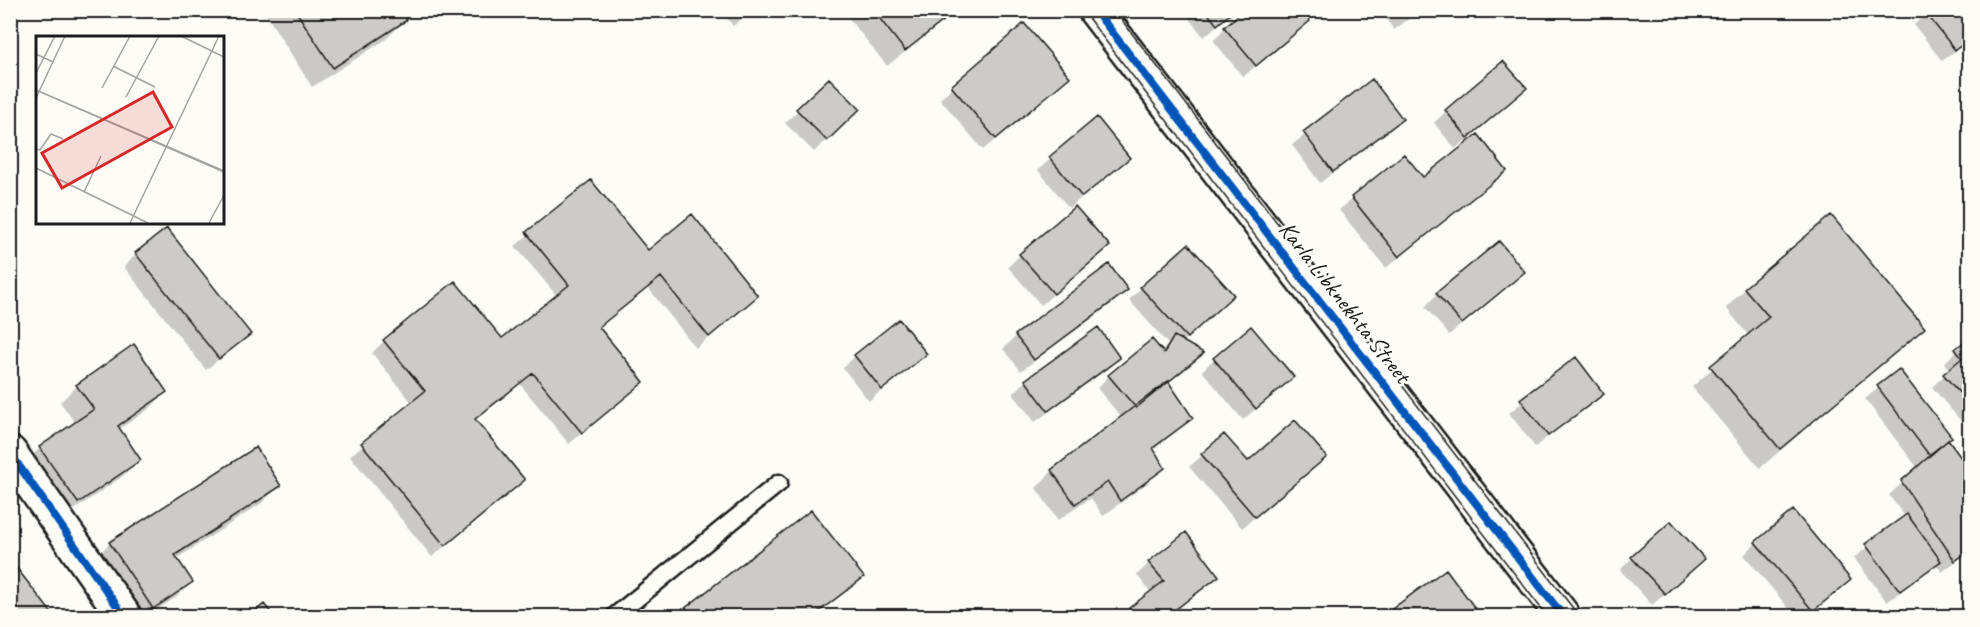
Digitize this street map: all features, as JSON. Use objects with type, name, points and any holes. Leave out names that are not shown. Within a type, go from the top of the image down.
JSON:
[{"type":"street","name":"Karla Libknekhta Street","points":[[1095,10],[1563,616]]},
{"type":"street","points":[[10,453],[124,616]]},
{"type":"lane","points":[[615,616],[779,483]]},
{"type":"building","points":[[295,10],[400,10],[407,20],[333,68]]},
{"type":"building","points":[[873,10],[957,10],[905,51]]},
{"type":"building","points":[[1205,10],[1235,10],[1217,25]]},
{"type":"building","points":[[1244,10],[1301,10],[1310,21],[1256,66],[1224,27]]},
{"type":"building","points":[[1970,10],[1970,39],[1955,50],[1925,12]]},
{"type":"building","points":[[1024,23],[1070,77],[996,139],[951,86]]},
{"type":"building","points":[[1503,61],[1527,88],[1468,138],[1445,110]]},
{"type":"building","points":[[829,78],[860,109],[827,141],[796,109]]},
{"type":"building","points":[[1372,79],[1403,119],[1333,172],[1303,132]]},
{"type":"building","points":[[1097,117],[1130,158],[1082,197],[1049,157]]},
{"type":"building","points":[[1478,134],[1507,171],[1399,257],[1351,197],[1404,154],[1423,177]]},
{"type":"building","points":[[591,180],[648,250],[692,214],[758,296],[709,337],[661,277],[599,327],[644,382],[582,433],[533,373],[475,419],[525,480],[445,546],[361,443],[425,391],[383,340],[455,281],[502,338],[569,285],[526,232]]},
{"type":"building","points":[[1075,206],[1110,246],[1054,294],[1019,254]]},
{"type":"building","points":[[1831,215],[1925,328],[1780,449],[1710,366],[1769,317],[1744,288]]},
{"type":"building","points":[[167,228],[251,334],[219,359],[135,253]]},
{"type":"building","points":[[1499,241],[1525,272],[1462,324],[1436,293]]},
{"type":"building","points":[[1188,244],[1234,295],[1187,338],[1140,287]]},
{"type":"building","points":[[1109,264],[1128,290],[1034,360],[1015,335]]},
{"type":"building","points":[[899,319],[927,354],[882,390],[854,355]]},
{"type":"building","points":[[1251,326],[1294,377],[1256,409],[1213,358]]},
{"type":"building","points":[[1098,327],[1120,358],[1048,411],[1025,380]]},
{"type":"building","points":[[1174,336],[1204,353],[1136,408],[1108,375],[1152,339],[1164,353]]},
{"type":"building","points":[[1970,337],[1970,405],[1943,374],[1962,358],[1955,349]]},
{"type":"building","points":[[134,344],[167,392],[118,426],[141,460],[78,503],[39,447],[94,409],[76,385]]},
{"type":"building","points":[[1576,357],[1604,394],[1548,436],[1520,399]]},
{"type":"building","points":[[1899,369],[1952,437],[1929,455],[1877,386]]},
{"type":"building","points":[[1168,381],[1193,418],[1153,448],[1165,468],[1120,501],[1108,482],[1075,504],[1051,470]]},
{"type":"building","points":[[1295,420],[1327,457],[1255,517],[1201,454],[1224,434],[1248,461]]},
{"type":"building","points":[[1948,440],[1970,470],[1970,550],[1955,561],[1901,481]]},
{"type":"building","points":[[256,447],[281,486],[175,555],[193,582],[153,609],[109,542]]},
{"type":"building","points":[[811,510],[864,577],[813,616],[675,616]]},
{"type":"building","points":[[1793,510],[1851,580],[1813,611],[1755,542]]},
{"type":"building","points":[[1907,514],[1941,561],[1900,591],[1865,544]]},
{"type":"building","points":[[1671,521],[1705,559],[1665,594],[1631,557]]},
{"type":"building","points":[[1186,532],[1219,576],[1167,616],[1136,616],[1129,608],[1164,581],[1148,562]]},
{"type":"building","points":[[12,562],[54,616],[10,616]]},
{"type":"building","points":[[1446,569],[1475,608],[1465,616],[1391,616],[1388,612]]},
{"type":"building","points":[[264,604],[274,616],[249,616]]},
{"type":"tram line","points":[[1082,10],[1547,616]]},
{"type":"tram line","points":[[1114,10],[1579,616]]},
{"type":"cycle path","points":[[1095,10],[1563,616]]},
{"type":"cycle path","points":[[10,453],[124,616]]}]
